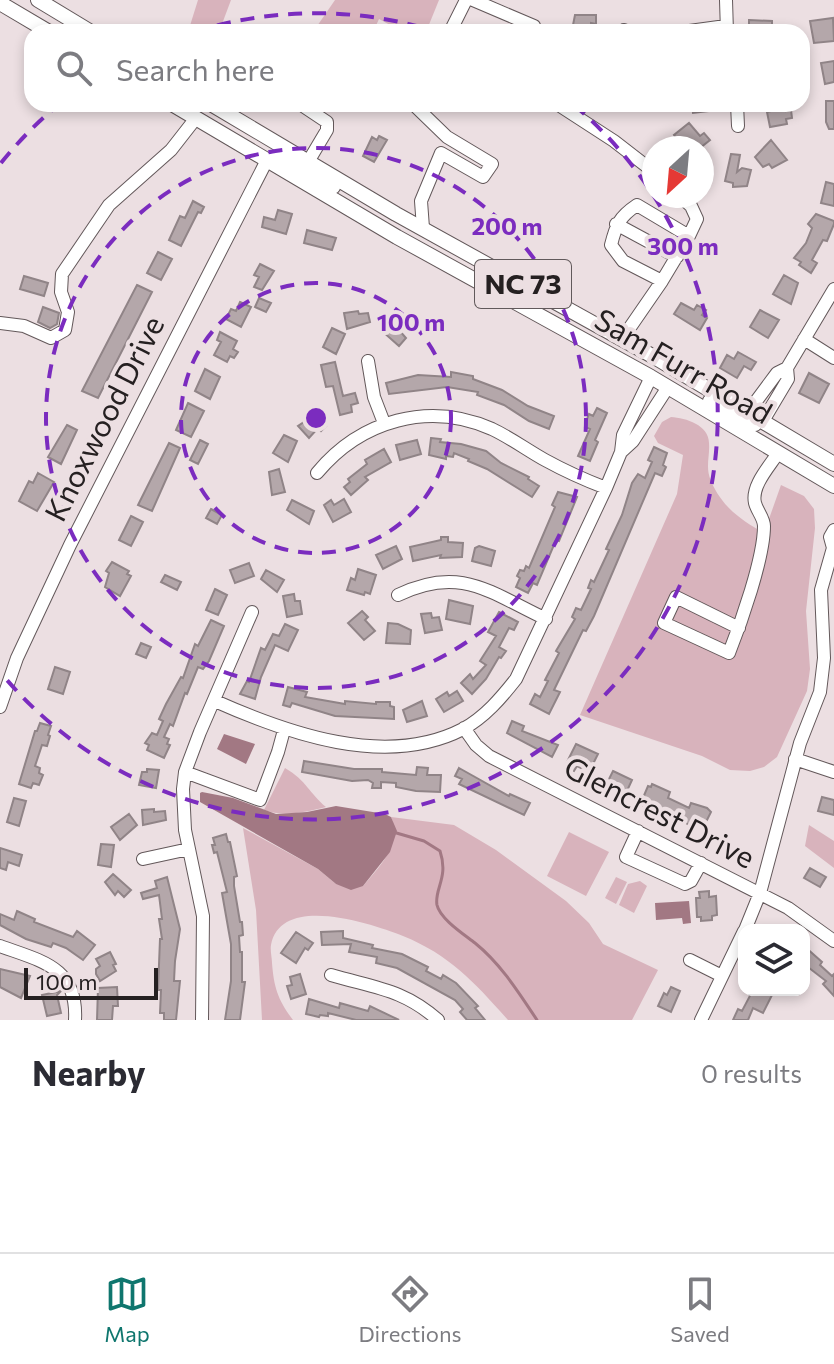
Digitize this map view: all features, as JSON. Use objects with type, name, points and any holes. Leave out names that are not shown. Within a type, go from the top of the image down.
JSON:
[{"type":"main road","points":[[45,2],[79,24]]},
{"type":"main road","points":[[0,3],[35,24]]},
{"type":"main road","name":"Sam Furr Road","points":[[186,112],[397,237],[651,377],[834,486]]},
{"type":"main road","name":"Sam Furr Road","points":[[224,112],[834,464]]},
{"type":"main road","points":[[267,160],[272,157],[283,159],[327,184],[398,215]]},
{"type":"main road","points":[[591,343],[682,386],[747,422],[758,424],[763,421]]},
{"type":"street","points":[[454,24],[466,0]]},
{"type":"street","points":[[473,0],[529,24]]},
{"type":"street","points":[[726,0],[726,24]]},
{"type":"street","points":[[308,162],[327,130],[327,122],[312,112]]},
{"type":"street","points":[[421,112],[447,137],[492,164],[483,177],[441,153]]},
{"type":"street","points":[[569,112],[642,163]]},
{"type":"street","points":[[737,112],[738,126]]},
{"type":"street","points":[[0,323],[24,326],[51,338],[65,330],[68,312],[61,292],[62,274],[109,205],[171,150],[196,118]]},
{"type":"street","points":[[423,228],[421,201],[447,137]]},
{"type":"street","name":"Knoxwood Drive","points":[[0,707],[17,658],[70,545],[267,160]]},
{"type":"street","points":[[398,215],[421,201]]},
{"type":"street","points":[[662,281],[623,261],[611,245],[621,215],[637,205],[689,236]]},
{"type":"street","points":[[622,339],[689,236],[697,219],[692,208]]},
{"type":"street","points":[[616,224],[677,257]]},
{"type":"street","points":[[748,412],[777,373],[787,368],[834,289]]},
{"type":"street","points":[[804,339],[834,358]]},
{"type":"street","points":[[368,361],[374,397],[384,423]]},
{"type":"street","points":[[763,421],[788,379],[787,368]]},
{"type":"street","points":[[215,701],[284,730],[350,743],[399,746],[426,743],[464,728],[498,701],[516,679],[606,488],[621,452],[623,435],[651,377]]},
{"type":"street","points":[[621,452],[633,441],[668,387]]},
{"type":"street","points":[[317,473],[329,458],[354,438],[384,423],[427,415],[466,420],[492,429],[556,466],[606,488]]},
{"type":"street","points":[[739,628],[676,597],[664,623],[729,653],[739,628],[756,569],[764,524],[755,505],[754,492],[778,453]]},
{"type":"street","points":[[747,924],[760,893],[795,759],[820,692],[828,628],[821,590],[833,548],[830,537],[834,530]]},
{"type":"street","points":[[398,595],[432,582],[463,582],[546,619]]},
{"type":"street","points":[[202,1020],[203,916],[182,804],[185,772],[252,612]]},
{"type":"street","name":"Glencrest Drive","points":[[464,728],[489,756],[760,893],[806,919],[834,941]]},
{"type":"street","points":[[185,772],[260,800],[284,730]]},
{"type":"street","points":[[795,759],[834,772]]},
{"type":"street","points":[[638,831],[626,857],[685,884],[691,881],[701,863]]},
{"type":"street","points":[[143,859],[189,849]]},
{"type":"street","points":[[701,1020],[738,943]]},
{"type":"street","points":[[0,946],[50,964],[62,973],[76,1005],[75,1020]]},
{"type":"street","points":[[690,960],[722,976]]},
{"type":"street","points":[[331,975],[397,993],[413,1000],[438,1020]]},
{"type":"shaded area","points":[[198,0],[231,0],[222,24],[190,24]]},
{"type":"shaded area","points":[[335,0],[439,0],[429,24],[388,24],[379,19],[377,24],[318,24]]},
{"type":"shaded area","points":[[671,417],[690,421],[705,431],[709,443],[709,476],[715,490],[733,512],[748,523],[764,533],[781,485],[804,496],[814,509],[815,528],[806,611],[810,669],[807,691],[777,757],[764,767],[750,771],[730,770],[702,756],[580,715],[677,494],[683,455],[658,443],[654,436],[662,422]]},
{"type":"shaded area","points":[[224,734],[255,744],[246,764],[217,749]]},
{"type":"shaded area","points":[[285,768],[326,807],[287,813],[264,810]]},
{"type":"shaded area","points":[[202,792],[233,798],[276,814],[336,806],[385,814],[391,817],[397,831],[390,852],[363,886],[351,890],[200,802]]},
{"type":"shaded area","points":[[391,817],[454,825],[496,850],[566,901],[589,923],[603,944],[658,970],[632,1020],[508,1020],[461,971],[420,944],[371,925],[329,916],[309,916],[291,920],[278,929],[271,945],[276,987],[293,1020],[262,1020],[256,910],[243,828],[318,869],[336,884],[363,886],[383,862],[392,845],[394,827]]},
{"type":"shaded area","points":[[809,825],[834,841],[834,868],[805,846]]},
{"type":"shaded area","points":[[569,832],[609,852],[586,896],[547,876]]},
{"type":"shaded area","points":[[616,877],[627,882],[616,904],[605,898]]},
{"type":"shaded area","points":[[640,881],[647,886],[634,913],[619,905],[628,884]]},
{"type":"shaded area","points":[[689,901],[691,923],[683,924],[682,918],[656,920],[655,903]]},
{"type":"building","points":[[575,15],[596,15],[596,24],[573,24]]},
{"type":"building","points":[[833,18],[834,41],[814,43],[810,21]]},
{"type":"building","points":[[749,20],[772,21],[772,24],[749,24]]},
{"type":"building","points":[[834,61],[834,82],[825,84],[821,63]]},
{"type":"building","points":[[826,101],[834,101],[834,129],[829,129],[826,122]]},
{"type":"building","points":[[767,112],[791,112],[792,118],[786,119],[787,124],[770,127]]},
{"type":"building","points":[[689,123],[700,136],[675,136]]},
{"type":"building","points":[[379,136],[387,140],[374,162],[363,156],[372,137],[377,140]]},
{"type":"building","points":[[771,140],[787,160],[772,168],[769,164],[763,167],[755,157]]},
{"type":"building","points":[[731,154],[740,155],[737,172],[742,168],[751,170],[747,186],[733,187],[733,183],[725,181]]},
{"type":"building","points":[[826,182],[834,184],[834,206],[821,203]]},
{"type":"building","points":[[193,201],[204,207],[201,213],[198,212],[181,246],[169,240],[180,216],[185,218]]},
{"type":"building","points":[[278,210],[292,214],[286,234],[262,227],[264,217],[275,220]]},
{"type":"building","points":[[816,214],[834,221],[834,224],[827,241],[823,240],[812,260],[817,263],[811,273],[794,258],[806,243],[812,228],[808,224]]},
{"type":"building","points":[[307,230],[336,238],[332,250],[304,243]]},
{"type":"building","points":[[158,252],[172,259],[161,280],[147,273]]},
{"type":"building","points":[[260,264],[274,271],[262,290],[254,287],[259,277],[254,275]]},
{"type":"building","points":[[784,275],[798,283],[791,304],[773,294]]},
{"type":"building","points":[[24,276],[48,283],[44,296],[20,289]]},
{"type":"building","points":[[137,285],[152,292],[98,398],[82,391]]},
{"type":"building","points":[[259,298],[271,303],[266,312],[255,307]]},
{"type":"building","points":[[240,302],[251,307],[241,327],[226,319],[231,309],[236,311]]},
{"type":"building","points":[[681,303],[694,310],[697,305],[706,310],[702,315],[707,318],[700,330],[674,314]]},
{"type":"building","points":[[43,307],[59,313],[57,324],[50,328],[38,322]]},
{"type":"building","points":[[760,310],[779,320],[768,338],[750,327]]},
{"type":"building","points":[[358,311],[359,314],[368,313],[370,322],[347,329],[344,313]]},
{"type":"building","points":[[391,321],[406,338],[399,346],[382,331]]},
{"type":"building","points":[[332,328],[345,334],[336,354],[323,347]]},
{"type":"building","points":[[220,332],[237,341],[233,349],[238,352],[234,358],[230,356],[227,362],[214,355],[221,342],[217,340]]},
{"type":"building","points":[[738,352],[756,362],[751,370],[744,366],[737,378],[720,368],[727,355],[734,359]]},
{"type":"building","points":[[335,362],[343,396],[355,393],[358,403],[351,405],[352,412],[340,415],[333,386],[326,387],[321,365]]},
{"type":"building","points":[[205,369],[220,377],[210,399],[195,391]]},
{"type":"building","points":[[451,372],[473,376],[473,379],[554,416],[549,429],[504,405],[477,395],[478,392],[447,387],[389,394],[386,383],[418,375],[451,377]]},
{"type":"building","points":[[809,373],[829,384],[819,403],[799,393]]},
{"type":"building","points":[[188,403],[204,411],[191,437],[176,430]]},
{"type":"building","points":[[597,408],[607,413],[590,461],[578,456],[590,429],[585,427],[589,414],[593,416]]},
{"type":"building","points":[[310,418],[314,422],[318,418],[326,426],[321,431],[318,428],[309,438],[298,426]]},
{"type":"building","points":[[67,425],[77,430],[61,464],[48,457]]},
{"type":"building","points":[[284,435],[297,441],[288,462],[273,453]]},
{"type":"building","points":[[431,438],[486,451],[539,486],[532,497],[469,459],[454,453],[453,457],[446,456],[446,459],[429,455]]},
{"type":"building","points":[[200,440],[208,444],[198,464],[190,460]]},
{"type":"building","points":[[417,440],[421,454],[400,460],[396,445]]},
{"type":"building","points":[[169,443],[180,448],[152,511],[138,505]]},
{"type":"building","points":[[654,447],[667,453],[663,465],[666,467],[662,476],[655,473],[594,616],[586,631],[583,630],[554,690],[560,692],[549,714],[530,704],[535,694],[540,697],[548,681],[545,680],[559,653],[556,651],[575,619],[572,617],[576,608],[581,610],[591,589],[588,588],[591,580],[594,582],[609,550],[606,549],[622,515],[632,483],[638,474],[645,478]]},
{"type":"building","points":[[384,449],[391,462],[365,477],[368,480],[351,495],[344,487],[350,482],[348,479],[367,464],[365,460]]},
{"type":"building","points":[[279,469],[285,492],[272,495],[269,472]]},
{"type":"building","points":[[38,473],[54,482],[37,511],[19,501],[29,481],[33,483]]},
{"type":"building","points":[[558,492],[577,497],[537,585],[533,583],[528,593],[516,587],[520,578],[517,576],[526,566],[529,568],[555,507],[552,505]]},
{"type":"building","points":[[344,499],[351,512],[333,522],[324,505],[331,500],[334,505]]},
{"type":"building","points":[[292,500],[314,511],[309,524],[287,510]]},
{"type":"building","points":[[211,509],[222,515],[217,524],[206,518]]},
{"type":"building","points":[[131,516],[143,522],[131,546],[119,540]]},
{"type":"building","points":[[441,537],[448,537],[448,542],[463,543],[462,557],[440,558],[441,555],[413,561],[410,547],[441,540]]},
{"type":"building","points":[[396,546],[402,559],[383,569],[376,555]]},
{"type":"building","points":[[479,546],[495,551],[491,566],[472,561],[475,548]]},
{"type":"building","points":[[112,562],[129,571],[127,574],[131,576],[120,596],[105,587],[109,573],[106,571]]},
{"type":"building","points":[[249,563],[254,576],[235,583],[230,570]]},
{"type":"building","points":[[358,569],[376,575],[370,594],[347,590],[351,578],[355,580]]},
{"type":"building","points":[[266,570],[284,580],[277,592],[261,579]]},
{"type":"building","points":[[165,575],[181,582],[177,590],[161,582]]},
{"type":"building","points":[[215,589],[227,595],[218,615],[206,610]]},
{"type":"building","points":[[294,594],[295,601],[300,601],[302,614],[287,617],[283,596]]},
{"type":"building","points":[[449,600],[473,606],[470,624],[446,619]]},
{"type":"building","points":[[362,611],[375,631],[364,640],[348,623]]},
{"type":"building","points":[[499,612],[518,622],[514,630],[509,628],[499,647],[506,651],[472,694],[461,683],[470,674],[473,679],[486,665],[480,661],[496,636],[488,632]]},
{"type":"building","points":[[431,613],[432,618],[439,617],[442,630],[425,633],[421,614]]},
{"type":"building","points":[[211,620],[224,626],[209,661],[203,669],[198,667],[173,726],[170,724],[164,737],[169,739],[167,744],[170,745],[164,758],[147,750],[149,745],[145,743],[152,733],[157,735],[163,721],[159,719],[166,704],[183,678],[195,644],[198,646]]},
{"type":"building","points":[[388,623],[411,630],[410,644],[386,643]]},
{"type":"building","points":[[285,624],[298,630],[288,651],[275,645],[255,699],[240,694],[249,682],[261,648],[265,650],[273,634],[279,636]]},
{"type":"building","points":[[141,643],[151,647],[146,658],[136,654]]},
{"type":"building","points":[[55,667],[70,672],[63,694],[48,689]]},
{"type":"building","points":[[288,687],[307,692],[305,697],[345,704],[345,701],[390,702],[390,706],[394,707],[394,719],[335,716],[292,703],[290,707],[283,705]]},
{"type":"building","points":[[457,691],[463,701],[444,712],[436,699],[447,692],[449,696]]},
{"type":"building","points":[[422,701],[427,716],[407,722],[403,710]]},
{"type":"building","points":[[512,721],[524,726],[522,731],[558,745],[552,757],[507,733]]},
{"type":"building","points":[[40,723],[51,726],[50,736],[47,746],[42,745],[35,766],[40,768],[39,773],[43,775],[39,785],[33,783],[31,788],[19,784]]},
{"type":"building","points":[[576,744],[598,754],[589,772],[577,766],[574,771],[565,766]]},
{"type":"building","points":[[304,761],[416,775],[417,767],[428,768],[427,775],[441,775],[440,792],[416,791],[396,787],[396,783],[381,782],[381,788],[372,788],[373,783],[368,780],[352,781],[302,772]]},
{"type":"building","points":[[459,768],[509,796],[530,803],[524,815],[459,784],[462,779],[455,776]]},
{"type":"building","points":[[147,769],[159,770],[156,788],[139,785],[142,772],[147,772]]},
{"type":"building","points":[[613,771],[632,780],[626,793],[607,783]]},
{"type":"building","points":[[652,784],[670,792],[668,798],[689,808],[691,803],[707,808],[711,812],[704,826],[691,822],[689,825],[663,809],[662,812],[640,805],[648,786]]},
{"type":"building","points":[[822,797],[834,800],[834,815],[818,811]]},
{"type":"building","points":[[14,798],[26,801],[19,826],[7,822]]},
{"type":"building","points":[[154,809],[154,812],[165,811],[166,820],[143,825],[142,810]]},
{"type":"building","points":[[129,814],[137,825],[120,840],[111,827]]},
{"type":"building","points":[[226,834],[237,876],[234,877],[234,886],[243,935],[239,936],[242,982],[245,982],[240,1020],[225,1020],[231,981],[231,944],[222,893],[227,892],[217,852],[214,853],[212,845],[215,845],[213,838]]},
{"type":"building","points":[[101,844],[114,845],[111,867],[98,865]]},
{"type":"building","points":[[0,848],[22,855],[19,866],[8,862],[6,870],[0,868]]},
{"type":"building","points":[[810,868],[826,877],[820,887],[804,878]]},
{"type":"building","points":[[113,874],[131,890],[124,897],[118,891],[115,895],[105,882]]},
{"type":"building","points":[[167,877],[180,929],[174,981],[180,981],[176,1020],[164,1020],[164,1013],[160,1013],[161,990],[158,990],[162,939],[159,919],[162,919],[159,895],[143,899],[141,893],[157,888],[155,881]]},
{"type":"building","points":[[709,891],[709,897],[716,896],[717,915],[712,916],[712,920],[701,921],[701,917],[697,917],[696,898],[700,898],[699,892]]},
{"type":"building","points":[[17,911],[35,919],[34,922],[73,937],[77,931],[95,945],[83,960],[53,943],[51,947],[26,939],[0,925],[0,914],[14,920]]},
{"type":"building","points":[[343,931],[343,938],[402,954],[428,967],[426,971],[441,979],[443,975],[456,983],[478,1006],[475,1008],[485,1020],[467,1020],[455,1000],[397,968],[376,963],[377,957],[349,952],[351,944],[322,945],[321,932]]},
{"type":"building","points":[[296,932],[313,943],[308,950],[305,948],[296,963],[281,953]]},
{"type":"building","points":[[810,951],[822,962],[820,965],[832,976],[834,974],[834,996],[823,984],[826,981],[810,969]]},
{"type":"building","points":[[110,952],[116,971],[100,981],[96,969],[100,966],[96,959]]},
{"type":"building","points":[[0,969],[30,976],[21,998],[0,987]]},
{"type":"building","points":[[300,974],[306,994],[291,999],[287,986],[292,985],[290,977]]},
{"type":"building","points":[[117,987],[118,1006],[113,1006],[112,1020],[97,1020],[98,988]]},
{"type":"building","points":[[671,987],[680,991],[671,1012],[658,1006]]},
{"type":"building","points":[[61,991],[57,995],[61,1013],[47,1016],[42,995]]},
{"type":"building","points":[[750,996],[772,996],[763,1013],[753,1008],[748,1020],[733,1020],[738,1009],[742,1011]]},
{"type":"building","points":[[309,999],[339,1008],[340,1003],[368,1011],[370,1006],[399,1020],[356,1020],[328,1013],[328,1016],[319,1017],[306,1014]]},
{"type":"waterway","points":[[393,832],[424,841],[440,851],[443,869],[437,899],[439,910],[493,960],[537,1020]]}]
